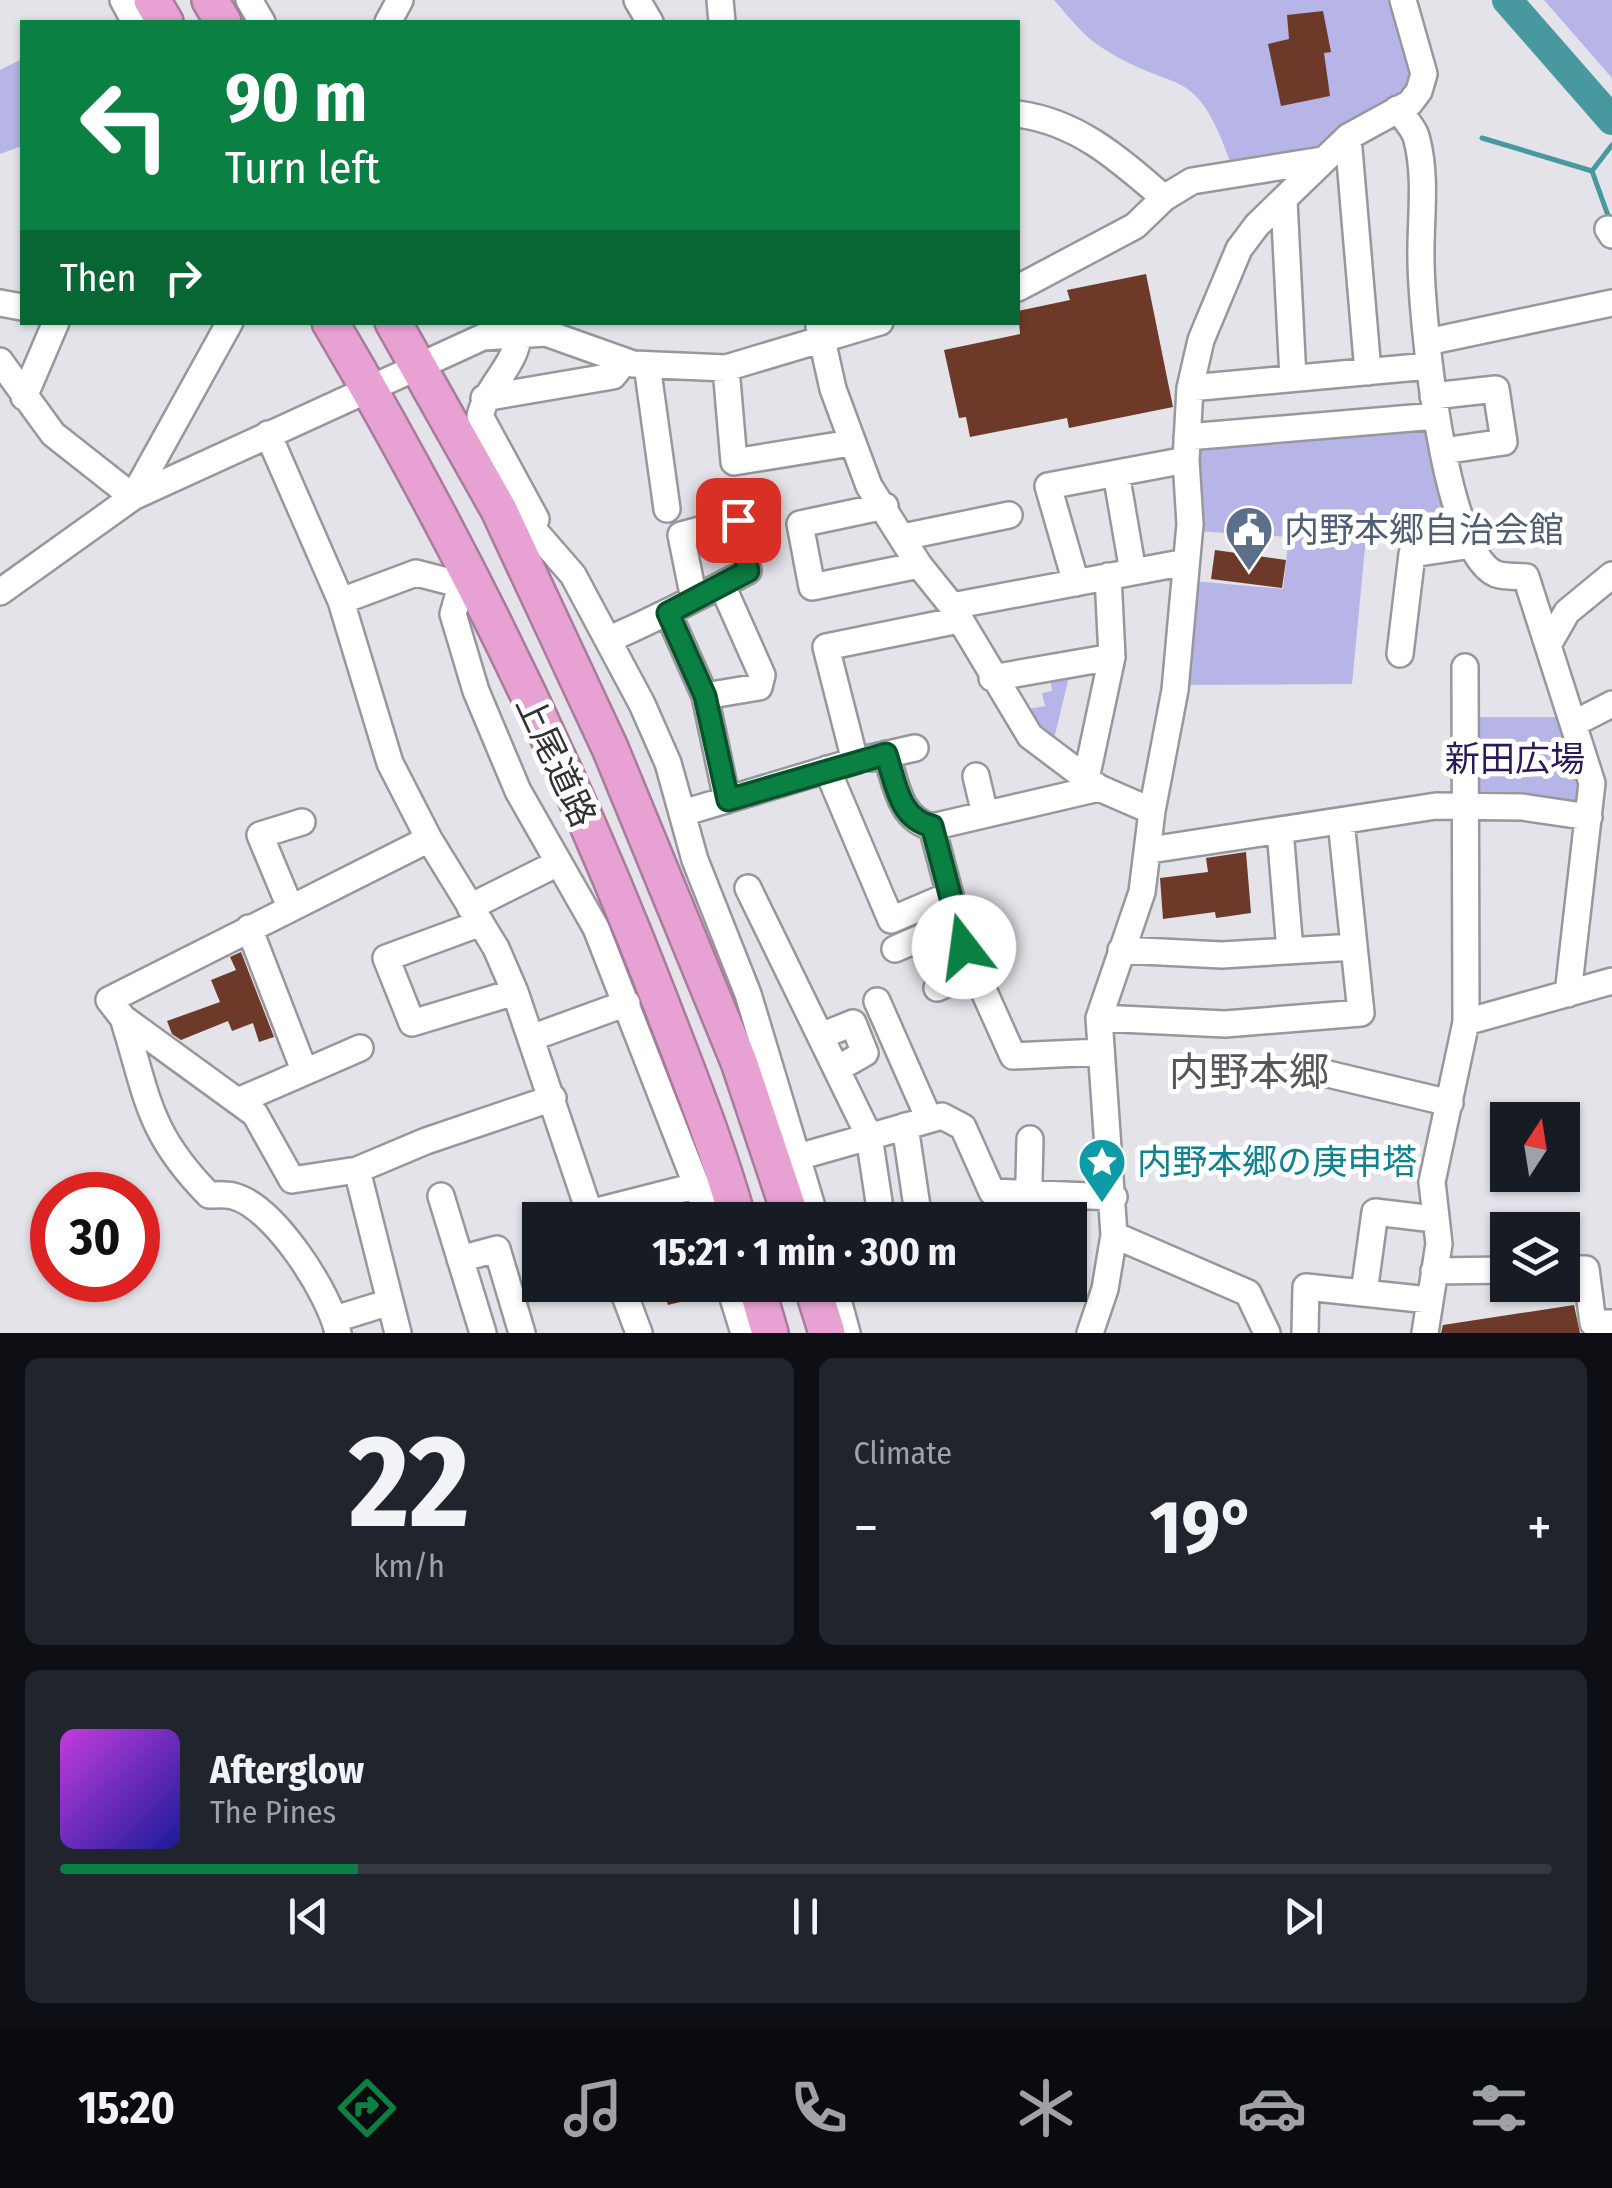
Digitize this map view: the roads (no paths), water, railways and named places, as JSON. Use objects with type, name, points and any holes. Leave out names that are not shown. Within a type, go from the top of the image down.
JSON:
[{"type":"highway","name":"上尾道路","points":[[332,325],[426,486],[462,578],[557,758],[626,913],[731,1202]]},
{"type":"highway","name":"上尾道路","points":[[395,325],[499,510],[626,784],[740,1062],[786,1202]]},
{"type":"highway","points":[[761,1302],[770,1333]]},
{"type":"highway","points":[[817,1302],[827,1333]]},
{"type":"street","points":[[1090,1333],[1105,1289],[1114,1235],[1098,1018],[1142,892],[1152,811],[1175,690],[1190,524],[1186,448],[1190,388],[1201,340],[1240,249],[1257,224],[1348,137],[1410,103],[1424,74],[1403,0]]},
{"type":"street","points":[[1396,109],[1416,135],[1422,166],[1421,264],[1428,354],[1458,512],[1480,562],[1496,574],[1526,577],[1574,724],[1602,781],[1589,816],[1568,994]]},
{"type":"street","points":[[1020,114],[1053,118],[1076,129],[1164,198]]},
{"type":"street","points":[[1348,137],[1368,372]]},
{"type":"street","points":[[1020,287],[1135,226],[1164,198],[1192,182],[1322,160]]},
{"type":"street","points":[[1284,202],[1293,378]]},
{"type":"street","points":[[1190,388],[1368,372],[1612,303]]},
{"type":"street","points":[[24,397],[55,325]]},
{"type":"street","points":[[133,497],[228,325]]},
{"type":"street","points":[[0,592],[133,497],[484,337],[519,332],[579,342],[635,363],[726,368],[820,331],[860,325]]},
{"type":"street","points":[[820,331],[850,444],[870,486],[919,565],[956,613],[1030,736],[1093,784],[1152,811]]},
{"type":"street","points":[[519,332],[518,354],[484,398],[480,416],[536,519],[533,529]]},
{"type":"street","points":[[0,361],[54,434],[133,497]]},
{"type":"street","points":[[484,398],[613,376],[635,363]]},
{"type":"street","points":[[635,363],[668,509]]},
{"type":"street","points":[[726,368],[734,462],[850,444]]},
{"type":"street","points":[[1076,583],[1048,486],[1116,473],[1186,448],[1435,406],[1496,389],[1504,442],[1444,451]]},
{"type":"street","points":[[268,434],[341,602],[390,762],[516,992],[586,1202]]},
{"type":"street","points":[[1093,784],[1121,574],[1116,473]]},
{"type":"street","points":[[885,506],[800,524],[812,588],[919,565]]},
{"type":"street","points":[[499,510],[533,529],[574,575],[610,639],[668,762],[700,876],[748,994],[811,1202]]},
{"type":"street","points":[[903,537],[1009,515]]},
{"type":"street","points":[[610,639],[668,613],[694,600],[748,571],[738,520],[681,535],[694,600]]},
{"type":"street","points":[[1400,654],[1412,554],[1472,545]]},
{"type":"street","points":[[856,761],[826,647],[1076,583],[1186,562]]},
{"type":"street","points":[[341,602],[416,573],[462,578],[452,614],[461,648],[518,791],[556,864],[596,928],[704,1202]]},
{"type":"street","points":[[1548,645],[1567,612],[1612,575]]},
{"type":"street","points":[[705,696],[759,687],[762,674],[722,585]]},
{"type":"street","points":[[668,613],[705,696],[728,800]]},
{"type":"street","points":[[992,678],[1112,657]]},
{"type":"street","points":[[1425,1333],[1439,1244],[1432,1182],[1466,1022],[1465,667]]},
{"type":"street","points":[[1574,724],[1609,713]]},
{"type":"street","points":[[683,813],[827,769],[915,748]]},
{"type":"street","points":[[886,754],[904,808],[915,822],[932,826],[1093,784]]},
{"type":"street","points":[[827,769],[891,920],[950,894]]},
{"type":"street","points":[[976,776],[984,814]]},
{"type":"street","points":[[1150,850],[1466,805],[1589,816]]},
{"type":"street","points":[[1098,1018],[1225,1024],[1360,1013],[1341,821]]},
{"type":"street","points":[[290,907],[260,834],[302,822]]},
{"type":"street","points":[[932,826],[957,922],[1013,1056],[1100,1052]]},
{"type":"street","points":[[1280,830],[1290,951]]},
{"type":"street","points":[[429,839],[109,1000],[123,1018],[255,1114],[292,1180],[357,1170],[426,1141],[553,1098]]},
{"type":"street","points":[[516,992],[412,1023],[386,958],[476,915],[556,864]]},
{"type":"street","points":[[748,888],[821,1036],[853,1023],[865,1053],[837,1070],[869,1136],[879,1202]]},
{"type":"street","points":[[895,949],[957,922]]},
{"type":"street","points":[[249,928],[304,1070]]},
{"type":"street","points":[[1121,950],[1222,955],[1354,947]]},
{"type":"street","points":[[937,988],[975,971]]},
{"type":"street","points":[[1466,1022],[1612,982]]},
{"type":"street","points":[[876,1002],[917,1123],[919,1202]]},
{"type":"street","points":[[531,1038],[626,1003]]},
{"type":"street","points":[[123,1018],[142,1093],[178,1163],[209,1195],[236,1196],[266,1219],[297,1251],[337,1326],[390,1302]]},
{"type":"street","points":[[238,1101],[360,1048]]},
{"type":"street","points":[[1328,1074],[1450,1103]]},
{"type":"street","points":[[798,1157],[942,1116],[964,1127],[992,1192],[1114,1197]]},
{"type":"street","points":[[1030,1139],[1030,1202]]},
{"type":"street","points":[[357,1170],[398,1333]]},
{"type":"street","points":[[640,1202],[699,1185]]},
{"type":"street","points":[[440,1196],[479,1332]]},
{"type":"street","points":[[1364,1293],[1374,1212],[1434,1219]]},
{"type":"street","points":[[1114,1235],[1248,1293],[1266,1333]]},
{"type":"street","points":[[460,1259],[497,1249],[522,1333]]},
{"type":"street","points":[[1580,1269],[1586,1269],[1593,1323],[1612,1323]]},
{"type":"street","points":[[1434,1271],[1490,1270]]},
{"type":"street","points":[[1304,1333],[1306,1288],[1429,1300]]},
{"type":"street","points":[[627,1302],[639,1333]]},
{"type":"street","points":[[734,1302],[744,1333]]},
{"type":"street","points":[[827,1333],[831,1302]]},
{"type":"street","points":[[838,1302],[847,1333]]},
{"type":"waterway","points":[[1507,0],[1612,120]]},
{"type":"waterway","points":[[1482,138],[1592,171]]},
{"type":"waterway","points":[[1610,221],[1592,171],[1612,145]]},
{"type":"place","name":"内野本郷自治会館","points":[[1249,572]]},
{"type":"place","name":"内野本郷の庚申塔","points":[[1102,1204]]},
{"type":"district","name":"内野本郷","points":[[1249,1072]]},
{"type":"park label","name":"新田広場","points":[[1515,759]]}]
